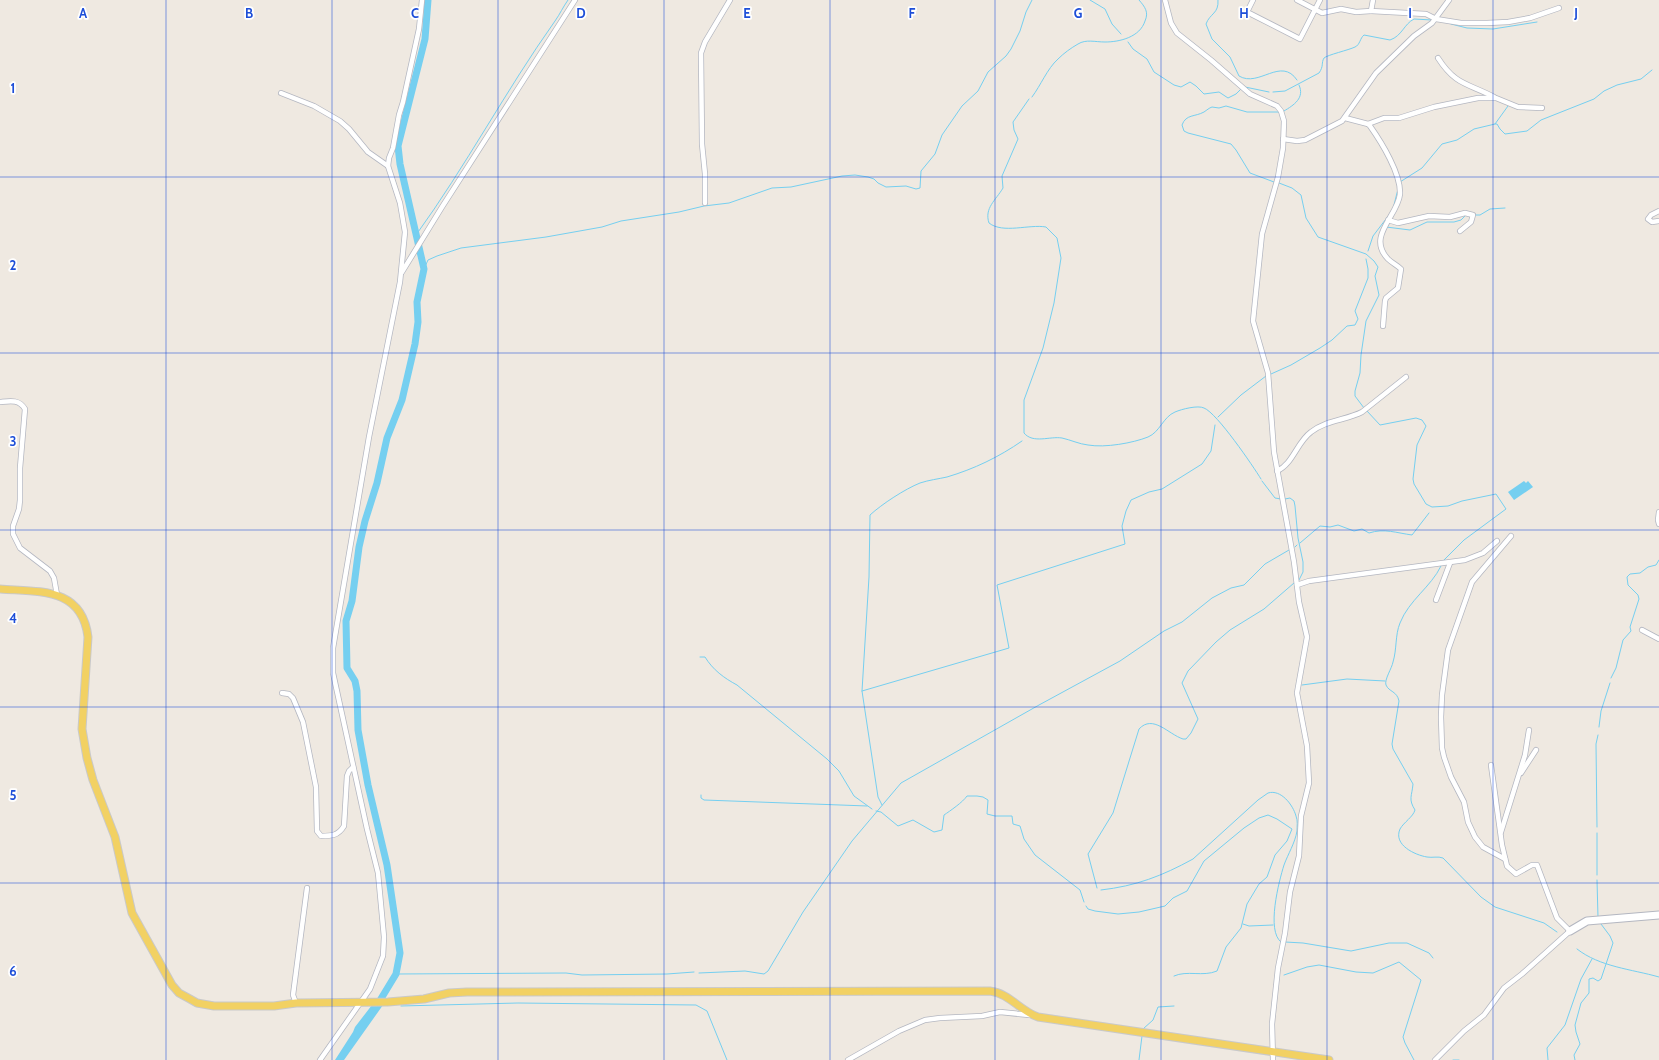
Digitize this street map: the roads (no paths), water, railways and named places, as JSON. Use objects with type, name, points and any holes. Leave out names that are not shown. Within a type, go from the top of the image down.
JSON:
[{"type":"main road","points":[[0,589],[57,595],[68,599],[75,606],[86,626],[88,637],[82,729],[87,758],[100,800],[115,837],[132,913],[176,990],[198,1003],[208,1005],[274,1006],[296,1003],[388,1002],[424,999],[449,993],[467,992],[756,993],[990,991],[1003,995],[1032,1015],[1329,1060]]},
{"type":"street","points":[[320,1060],[370,989],[383,956],[384,937],[378,873],[333,673],[333,648],[368,445],[401,274],[405,232],[400,203],[388,166],[419,29],[422,0]]},
{"type":"street","points":[[401,274],[421,240],[575,0]]},
{"type":"street","points":[[705,203],[705,174],[702,144],[701,53],[705,42],[730,0]]},
{"type":"street","points":[[1164,0],[1171,23],[1177,33],[1250,94],[1277,106],[1281,111],[1284,121],[1278,177],[1262,234],[1254,309],[1255,329],[1268,373],[1274,452],[1307,637],[1297,693],[1307,746],[1309,783],[1301,816],[1299,856],[1290,892],[1285,933],[1278,968],[1272,1024],[1273,1060]]},
{"type":"street","points":[[1253,0],[1247,12],[1300,39],[1320,0]]},
{"type":"street","points":[[1297,0],[1322,13],[1341,9],[1356,12],[1372,11],[1426,14],[1436,19],[1461,23],[1508,22],[1530,18],[1559,8]]},
{"type":"street","points":[[1372,11],[1373,0]]},
{"type":"street","points":[[1283,139],[1296,141],[1305,140],[1337,124],[1345,118],[1376,73],[1402,47],[1436,19],[1449,0]]},
{"type":"street","points":[[1438,58],[1448,73],[1458,81],[1518,107],[1542,108]]},
{"type":"street","points":[[281,93],[314,106],[340,121],[349,129],[368,152],[388,166]]},
{"type":"street","points":[[1345,118],[1368,124],[1384,118],[1399,118],[1434,107],[1472,99],[1496,98]]},
{"type":"street","points":[[1368,124],[1390,159],[1400,189],[1398,203],[1382,232],[1382,243],[1385,255],[1400,269],[1398,288],[1386,298],[1383,326]]},
{"type":"street","points":[[1659,211],[1651,215],[1648,219],[1652,222],[1659,221]]},
{"type":"street","points":[[1388,220],[1398,223],[1429,216],[1450,216],[1465,213],[1473,214],[1471,222],[1460,230]]},
{"type":"street","points":[[1277,471],[1283,468],[1297,447],[1311,432],[1330,423],[1347,417],[1356,416],[1406,377]]},
{"type":"street","points":[[0,402],[16,401],[21,404],[24,409],[20,468],[20,500],[19,509],[13,526],[14,537],[17,544],[23,551],[50,571],[54,578],[57,595]]},
{"type":"street","points":[[1659,512],[1659,524]]},
{"type":"street","points":[[1505,859],[1483,847],[1475,837],[1468,822],[1462,798],[1451,777],[1444,757],[1441,736],[1441,710],[1448,650],[1472,582],[1512,536]]},
{"type":"street","points":[[1297,585],[1309,581],[1450,562],[1477,556],[1497,541]]},
{"type":"street","points":[[1436,600],[1450,562]]},
{"type":"street","points":[[1642,630],[1659,639]]},
{"type":"street","points":[[282,693],[289,694],[293,698],[303,722],[316,786],[317,831],[321,836],[336,835],[344,826],[347,776],[353,767]]},
{"type":"street","points":[[1501,835],[1525,755],[1529,730]]},
{"type":"street","points":[[1518,778],[1536,750]]},
{"type":"street","points":[[1491,765],[1505,859],[1509,869],[1516,874],[1532,865],[1537,865],[1557,918],[1570,931]]},
{"type":"street","points":[[296,1003],[293,995],[307,888]]},
{"type":"street","points":[[1435,1060],[1464,1031],[1484,1015],[1504,988],[1570,931],[1587,921],[1659,915]]},
{"type":"street","points":[[848,1060],[899,1031],[925,1020],[982,1016],[1000,1012],[1032,1015]]},
{"type":"water","points":[[1524,481],[1526,483],[1528,481],[1533,487],[1514,500],[1508,492]]},
{"type":"water","points":[[372,1005],[383,1005],[344,1060],[335,1060],[355,1027]]},
{"type":"waterway","points":[[376,1007],[396,974],[400,953],[387,865],[368,785],[358,730],[357,691],[355,681],[347,668],[346,621],[352,601],[359,547],[365,521],[377,483],[387,438],[402,400],[415,344],[418,322],[417,302],[424,269],[400,164],[398,146],[425,39],[428,0]]},
{"type":"waterway","points":[[416,235],[452,182],[568,0]]},
{"type":"waterway","points":[[424,269],[428,260],[461,248],[546,237],[602,227],[621,221],[729,203],[772,188],[791,187],[842,176],[855,175],[868,177],[886,187],[906,186],[916,189],[920,188],[921,171],[935,154],[942,135],[962,106],[978,91],[988,72],[1006,56],[1011,49],[1032,0]]},
{"type":"waterway","points":[[1090,0],[1105,9],[1112,24],[1121,34]]},
{"type":"waterway","points":[[1032,97],[1054,63],[1081,42],[1123,40],[1139,31],[1147,15],[1145,7],[1139,0]]},
{"type":"waterway","points":[[1218,0],[1216,11],[1206,24],[1212,39],[1230,57],[1239,76],[1247,79],[1277,71],[1284,71],[1291,73],[1297,80]]},
{"type":"waterway","points":[[1273,92],[1285,91],[1319,73],[1324,58],[1355,47],[1364,35],[1390,40],[1397,36],[1414,19],[1432,20]]},
{"type":"waterway","points":[[1451,24],[1467,28],[1493,29],[1537,22]]},
{"type":"waterway","points":[[1128,42],[1133,49],[1147,59],[1154,72],[1174,85],[1181,87],[1190,82],[1204,94],[1219,92],[1228,98],[1236,94],[1241,89]]},
{"type":"waterway","points":[[1495,124],[1497,124],[1505,134],[1527,131],[1541,120],[1594,99],[1604,91],[1617,85],[1641,79],[1652,70]]},
{"type":"waterway","points":[[1284,111],[1298,101],[1301,94],[1299,85]]},
{"type":"waterway","points":[[1245,87],[1269,92]]},
{"type":"waterway","points":[[1029,99],[1013,122],[1014,130],[1018,139],[1002,176],[1003,188],[989,208],[988,213],[989,223],[1001,228],[1046,227],[1057,238],[1061,258],[1054,303],[1043,348],[1024,400],[1024,433],[1037,439],[1062,438],[1081,444],[1095,446],[1127,443],[1152,435],[1167,417],[1175,412],[1201,407],[1210,412],[1226,429],[1261,479]]},
{"type":"waterway","points":[[1274,182],[1250,173],[1231,144],[1188,133],[1184,131],[1182,125],[1188,117],[1201,114],[1212,107],[1219,108],[1226,106],[1247,112],[1280,112]]},
{"type":"waterway","points":[[1400,182],[1422,168],[1442,144],[1457,140],[1474,129],[1495,124],[1508,106]]},
{"type":"waterway","points":[[1279,183],[1292,188],[1301,195],[1306,218],[1318,237],[1366,254],[1378,267],[1375,276],[1379,295],[1366,321],[1360,373],[1355,391],[1355,396],[1364,408]]},
{"type":"waterway","points":[[1393,209],[1398,189]]},
{"type":"waterway","points":[[1475,215],[1480,215],[1490,209],[1505,208]]},
{"type":"waterway","points":[[1368,251],[1373,236],[1389,215]]},
{"type":"waterway","points":[[1386,227],[1410,230],[1427,222],[1454,222],[1461,220],[1466,215]]},
{"type":"waterway","points":[[1271,374],[1291,365],[1320,348],[1332,340],[1347,326],[1355,325],[1358,319],[1355,311],[1368,278],[1366,259]]},
{"type":"waterway","points":[[1218,417],[1241,395],[1266,376]]},
{"type":"waterway","points":[[1367,411],[1380,425],[1416,418],[1422,420],[1426,426],[1417,445],[1413,479],[1414,484],[1426,504],[1432,507],[1448,506],[1462,501],[1496,494],[1506,509],[1464,540],[1444,560]]},
{"type":"waterway","points":[[862,691],[1009,648],[997,585],[1125,544],[1122,526],[1131,500],[1149,492],[1162,489],[1202,464],[1211,451],[1215,425]]},
{"type":"waterway","points":[[882,805],[878,797],[862,691],[869,577],[870,515],[894,497],[914,486],[923,482],[957,474],[977,466],[1022,441]]},
{"type":"waterway","points":[[1262,481],[1275,498],[1281,499]]},
{"type":"waterway","points":[[1285,499],[1290,498],[1294,501],[1295,506],[1298,538],[1303,562],[1303,572],[1299,580]]},
{"type":"waterway","points":[[1300,543],[1320,526],[1330,527],[1338,525],[1354,531],[1362,529],[1369,533],[1385,531],[1412,535],[1429,513]]},
{"type":"waterway","points":[[699,973],[745,971],[764,974],[768,971],[803,912],[852,841],[901,783],[1120,661],[1164,631],[1182,622],[1212,598],[1231,588],[1244,585],[1265,564],[1289,550]]},
{"type":"waterway","points":[[1611,678],[1616,668],[1623,640],[1631,631],[1630,627],[1639,599],[1638,595],[1628,585],[1627,577],[1630,574],[1640,573],[1648,567],[1656,565],[1659,560]]},
{"type":"waterway","points":[[1441,566],[1432,581],[1414,600],[1400,623],[1397,632],[1394,657],[1386,683],[1387,687],[1397,695],[1399,701],[1392,744],[1393,749],[1413,784],[1411,800],[1415,810],[1400,829],[1400,840],[1406,848],[1417,854],[1427,857],[1443,858],[1481,897],[1495,907],[1544,923],[1557,932]]},
{"type":"waterway","points":[[1097,888],[1088,854],[1113,813],[1139,729],[1144,725],[1155,724],[1161,726],[1177,737],[1186,739],[1191,733],[1198,719],[1182,683],[1188,671],[1230,630],[1264,609],[1294,583]]},
{"type":"waterway","points":[[700,657],[705,657],[719,673],[737,685],[827,759],[839,771],[854,796],[872,809]]},
{"type":"waterway","points":[[1302,685],[1347,679],[1385,681]]},
{"type":"waterway","points":[[1599,727],[1601,711],[1610,683]]},
{"type":"waterway","points":[[1597,827],[1596,744],[1598,735]]},
{"type":"waterway","points":[[1101,890],[1137,883],[1193,859],[1258,800],[1268,793],[1277,793],[1286,799],[1297,818],[1295,840],[1282,872],[1275,905],[1274,928],[1281,942]]},
{"type":"waterway","points":[[701,795],[701,798],[704,800],[867,806]]},
{"type":"waterway","points":[[876,811],[881,812],[898,826],[913,820],[934,832],[942,830],[944,815],[960,804],[967,796],[983,797],[988,800],[987,814],[995,816],[1012,816],[1013,824],[1020,826],[1024,839],[1035,855],[1080,890],[1084,902]]},
{"type":"waterway","points":[[1086,906],[1088,909],[1095,911],[1118,914],[1139,912],[1165,906],[1173,898],[1187,891],[1204,861],[1244,828],[1259,818],[1268,815],[1292,829],[1287,841],[1275,855],[1267,877],[1259,884],[1247,904],[1241,928],[1226,947],[1217,971],[1212,973],[1179,974],[1174,976]]},
{"type":"waterway","points":[[1597,833],[1597,875]]},
{"type":"waterway","points":[[1597,880],[1598,917]]},
{"type":"waterway","points":[[1243,924],[1249,926],[1273,925]]},
{"type":"waterway","points":[[1575,1060],[1574,1055],[1580,1044],[1575,1025],[1581,1003],[1589,993],[1589,979],[1593,978],[1598,981],[1601,979],[1613,943],[1610,936],[1601,924]]},
{"type":"waterway","points":[[1285,942],[1303,943],[1351,951],[1389,943],[1407,943],[1429,953],[1433,958]]},
{"type":"waterway","points":[[1577,949],[1606,964],[1659,977]]},
{"type":"waterway","points":[[1548,1060],[1547,1048],[1565,1025],[1581,979],[1592,959]]},
{"type":"waterway","points":[[1284,975],[1307,967],[1319,965],[1356,972],[1373,973],[1399,962],[1421,980],[1403,1037],[1414,1060]]},
{"type":"waterway","points":[[396,974],[566,973],[582,975],[667,974],[694,972]]},
{"type":"waterway","points":[[401,1006],[518,1003],[696,1005],[707,1011],[727,1060]]},
{"type":"waterway","points":[[1143,1029],[1153,1020],[1158,1007],[1174,1006]]},
{"type":"waterway","points":[[1139,1060],[1142,1036]]},
{"type":"waterway","points":[[1453,1060],[1459,1060]]}]
